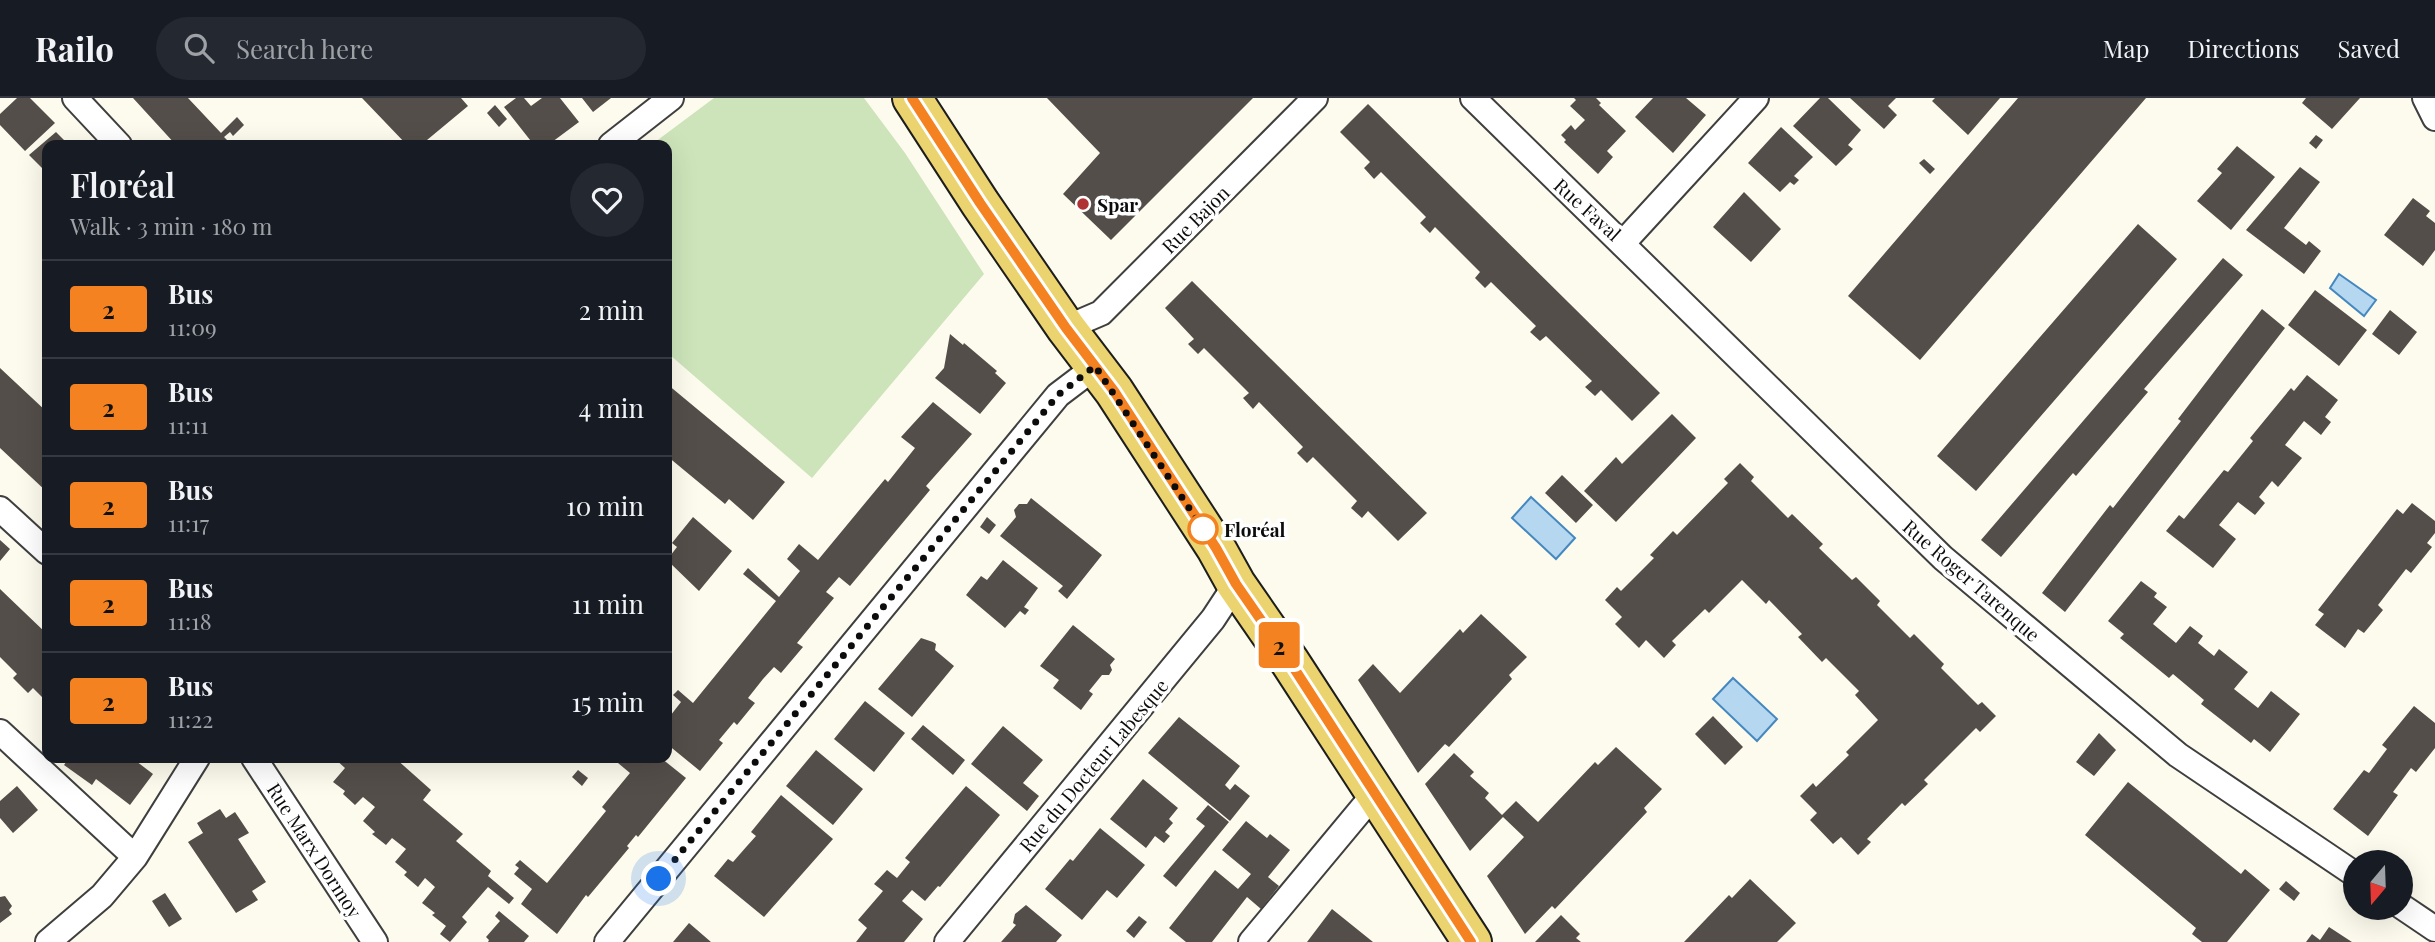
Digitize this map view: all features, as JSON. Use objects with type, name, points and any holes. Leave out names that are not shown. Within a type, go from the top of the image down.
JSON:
[{"type":"main road","points":[[912,98],[980,203],[1095,366],[1209,537],[1236,584],[1290,662],[1472,942]]},
{"type":"street","points":[[75,98],[114,140]]},
{"type":"street","points":[[617,140],[671,98]]},
{"type":"street","name":"Rue Bajon","points":[[1066,328],[1101,313],[1315,98]]},
{"type":"street","name":"Rue Faval","points":[[1473,98],[1622,244],[1756,98]]},
{"type":"street","points":[[2425,98],[2435,118]]},
{"type":"street","name":"Rue Roger Tarenque","points":[[1622,244],[1942,558],[2178,755],[2343,866]]},
{"type":"street","points":[[607,942],[1058,395],[1095,366]]},
{"type":"street","points":[[0,509],[42,547]]},
{"type":"street","name":"Rue du Docteur Labesque","points":[[947,942],[1213,619],[1236,584]]},
{"type":"street","points":[[0,732],[135,857]]},
{"type":"street","points":[[48,942],[103,896],[135,857],[194,763]]},
{"type":"street","name":"Rue Marx Dormoy","points":[[257,763],[375,942]]},
{"type":"street","points":[[1251,942],[1375,793]]},
{"type":"street","points":[[2413,914],[2435,929]]},
{"type":"green space","points":[[714,98],[864,98],[905,153],[984,274],[812,478],[672,357],[672,140],[658,140]]},
{"type":"water","points":[[2339,274],[2376,300],[2364,316],[2330,288]]},
{"type":"water","points":[[1531,497],[1575,538],[1556,559],[1512,518]]},
{"type":"water","points":[[1733,678],[1777,719],[1757,741],[1713,699]]},
{"type":"building","points":[[17,98],[30,98],[55,123],[25,151],[0,125],[0,114]]},
{"type":"building","points":[[133,98],[188,98],[221,133],[237,117],[244,125],[233,136],[230,132],[224,137],[227,140],[171,140]]},
{"type":"building","points":[[362,98],[461,98],[468,106],[427,140],[402,140]]},
{"type":"building","points":[[516,98],[524,98],[531,106],[542,98],[560,98],[579,122],[555,140],[530,140],[504,107]]},
{"type":"building","points":[[582,98],[611,98],[593,112]]},
{"type":"building","points":[[1047,98],[1253,98],[1111,240],[1063,194],[1100,153]]},
{"type":"building","points":[[1574,98],[1596,98],[1601,103],[1599,105],[1626,131],[1607,151],[1613,157],[1598,174],[1564,142],[1566,140],[1561,135],[1571,125],[1575,130],[1585,120],[1570,106],[1576,100]]},
{"type":"building","points":[[1653,98],[1686,98],[1706,115],[1673,153],[1635,117]]},
{"type":"building","points":[[1820,98],[1828,98],[1861,130],[1848,145],[1853,149],[1836,166],[1793,126]]},
{"type":"building","points":[[1850,98],[1896,98],[1888,106],[1897,115],[1884,129]]},
{"type":"building","points":[[1935,98],[2000,98],[1968,135],[1932,101]]},
{"type":"building","points":[[2018,98],[2146,98],[1920,360],[1848,296]]},
{"type":"building","points":[[2306,98],[2360,98],[2332,129],[2302,103]]},
{"type":"building","points":[[1368,104],[1660,393],[1632,421],[1601,390],[1595,396],[1585,387],[1592,381],[1546,336],[1540,341],[1530,332],[1536,326],[1491,282],[1485,288],[1475,278],[1480,272],[1435,227],[1430,233],[1420,223],[1426,217],[1381,172],[1374,179],[1364,168],[1370,162],[1340,132]]},
{"type":"building","points":[[495,105],[507,119],[499,127],[487,113]]},
{"type":"building","points":[[1781,127],[1813,157],[1794,176],[1799,180],[1794,185],[1790,182],[1780,192],[1748,163]]},
{"type":"building","points":[[56,132],[64,140],[47,140]]},
{"type":"building","points":[[2316,135],[2323,140],[2316,149],[2309,143]]},
{"type":"building","points":[[42,144],[42,168],[29,155]]},
{"type":"building","points":[[2237,146],[2275,177],[2231,230],[2197,201],[2222,173],[2217,169]]},
{"type":"building","points":[[1924,159],[1935,169],[1930,174],[1919,163]]},
{"type":"building","points":[[2300,167],[2320,182],[2284,228],[2306,245],[2309,241],[2321,251],[2304,274],[2246,230]]},
{"type":"building","points":[[1744,192],[1781,229],[1751,262],[1713,227]]},
{"type":"building","points":[[2413,198],[2430,211],[2426,216],[2435,223],[2435,250],[2423,266],[2384,235]]},
{"type":"building","points":[[2138,224],[2177,259],[1976,491],[1937,456]]},
{"type":"building","points":[[2223,258],[2243,275],[2144,389],[2148,392],[2076,476],[2073,473],[2001,557],[1981,540]]},
{"type":"building","points":[[1192,281],[1427,513],[1398,541],[1368,511],[1362,518],[1351,508],[1357,501],[1313,457],[1307,463],[1297,453],[1303,447],[1259,402],[1253,409],[1243,398],[1249,393],[1204,348],[1198,354],[1188,344],[1194,339],[1165,308]]},
{"type":"building","points":[[2315,290],[2367,330],[2339,366],[2288,325]]},
{"type":"building","points":[[2262,309],[2285,328],[2065,612],[2042,593],[2110,505],[2113,508],[2181,421],[2178,419]]},
{"type":"building","points":[[2390,310],[2417,332],[2399,355],[2372,334]]},
{"type":"building","points":[[950,334],[997,371],[995,373],[1006,383],[980,414],[935,378],[944,368]]},
{"type":"building","points":[[0,368],[42,407],[42,487],[0,448]]},
{"type":"building","points":[[2307,375],[2338,400],[2325,417],[2331,422],[2321,435],[2304,421],[2285,445],[2302,458],[2278,487],[2272,481],[2259,497],[2265,503],[2255,515],[2238,502],[2219,525],[2236,539],[2213,568],[2166,531],[2179,515],[2184,519],[2224,470],[2228,472],[2253,441],[2250,438],[2291,388],[2294,391]]},
{"type":"building","points":[[672,388],[785,482],[753,520],[729,499],[725,504],[672,460]]},
{"type":"building","points":[[933,402],[972,434],[926,486],[930,490],[850,586],[839,577],[826,592],[834,598],[797,643],[803,647],[781,673],[774,667],[763,679],[748,698],[755,703],[737,725],[734,722],[719,740],[723,743],[700,771],[672,748],[672,714],[681,702],[673,695],[678,690],[693,703],[776,601],[743,574],[748,568],[779,597],[800,571],[787,559],[799,544],[818,560],[885,479],[888,482],[915,448],[901,437]]},
{"type":"building","points":[[1672,414],[1696,438],[1616,522],[1584,491],[1616,457],[1622,464]]},
{"type":"building","points":[[1740,463],[1754,477],[1751,481],[1788,518],[1792,514],[1823,544],[1819,548],[1852,580],[1856,577],[1880,601],[1877,605],[1910,638],[1914,634],[1944,664],[1941,668],[1978,705],[1982,702],[1996,716],[1980,732],[1976,728],[1924,780],[1928,784],[1905,806],[1902,803],[1867,839],[1871,842],[1858,855],[1841,837],[1833,844],[1810,820],[1817,813],[1800,796],[1813,783],[1816,787],[1849,755],[1846,752],[1878,720],[1855,695],[1859,691],[1826,658],[1822,662],[1798,637],[1802,634],[1769,600],[1766,604],[1742,580],[1709,613],[1705,609],[1672,641],[1676,645],[1664,658],[1646,640],[1639,648],[1615,624],[1622,617],[1605,600],[1617,587],[1621,591],[1654,558],[1650,555],[1673,531],[1677,535],[1728,483],[1724,479]]},
{"type":"building","points":[[1562,475],[1593,505],[1576,523],[1545,493]]},
{"type":"building","points":[[1031,498],[1102,555],[1067,599],[1058,591],[1063,586],[1000,536],[1016,517],[1014,510],[1019,504],[1027,504]]},
{"type":"building","points":[[2412,503],[2435,521],[2435,533],[2427,543],[2432,547],[2411,573],[2406,569],[2378,605],[2383,610],[2364,633],[2358,629],[2345,648],[2315,625],[2324,614],[2318,610],[2397,509],[2403,514]]},
{"type":"building","points":[[693,517],[732,551],[699,591],[672,565],[672,554],[677,547],[672,543]]},
{"type":"building","points":[[987,517],[996,525],[989,534],[980,527]]},
{"type":"building","points":[[0,540],[10,549],[0,561]]},
{"type":"building","points":[[1003,560],[1038,588],[1024,607],[1029,610],[1025,615],[1020,611],[1005,628],[966,595],[981,576],[987,580]]},
{"type":"building","points":[[2141,581],[2157,593],[2154,597],[2167,607],[2153,624],[2176,643],[2190,626],[2203,636],[2198,643],[2214,656],[2219,649],[2248,672],[2234,689],[2258,708],[2271,691],[2300,714],[2270,752],[2254,739],[2251,743],[2201,704],[2204,700],[2173,674],[2169,678],[2120,638],[2124,634],[2108,621]]},
{"type":"building","points":[[0,589],[42,629],[42,697],[33,688],[28,693],[13,678],[17,674],[0,657]]},
{"type":"building","points":[[1481,614],[1527,657],[1509,675],[1512,679],[1449,747],[1445,744],[1418,773],[1358,680],[1373,664],[1400,693],[1460,629],[1463,633]]},
{"type":"building","points":[[1073,625],[1115,659],[1110,665],[1112,670],[1109,675],[1102,675],[1089,691],[1093,694],[1081,710],[1053,688],[1059,680],[1040,666]]},
{"type":"building","points":[[921,638],[936,644],[935,650],[954,666],[912,717],[878,689]]},
{"type":"building","points":[[865,701],[905,733],[874,772],[834,739]]},
{"type":"building","points":[[2414,706],[2435,723],[2435,748],[2416,772],[2411,768],[2393,792],[2398,795],[2368,836],[2333,809],[2364,770],[2369,773],[2387,749],[2382,745]]},
{"type":"building","points":[[1713,716],[1743,747],[1725,765],[1695,734]]},
{"type":"building","points":[[1179,717],[1240,766],[1225,785],[1230,790],[1235,784],[1250,796],[1230,821],[1148,753]]},
{"type":"building","points":[[923,725],[965,760],[953,775],[911,739]]},
{"type":"building","points":[[1003,726],[1043,760],[1023,783],[1039,796],[1027,811],[971,764]]},
{"type":"building","points":[[2099,733],[2116,750],[2094,776],[2076,762]]},
{"type":"building","points":[[1616,747],[1662,789],[1644,808],[1647,812],[1555,909],[1552,906],[1525,934],[1487,876],[1524,837],[1503,817],[1470,851],[1425,784],[1454,753],[1474,772],[1470,776],[1489,793],[1485,798],[1502,815],[1516,801],[1538,822],[1595,762],[1598,765]]},
{"type":"building","points":[[816,750],[863,789],[833,825],[786,786]]},
{"type":"building","points":[[139,763],[153,774],[130,805],[96,779],[92,785],[64,765]]},
{"type":"building","points":[[340,763],[401,763],[431,790],[423,800],[463,834],[456,841],[491,871],[488,876],[514,898],[509,904],[488,887],[462,917],[467,922],[450,942],[440,934],[446,926],[422,903],[435,887],[425,878],[418,887],[404,875],[407,872],[395,862],[406,849],[392,838],[386,845],[372,834],[375,832],[363,821],[375,807],[363,797],[355,805],[343,794],[345,791],[333,782],[345,768]]},
{"type":"building","points":[[618,763],[667,763],[686,778],[638,837],[636,835],[627,846],[629,848],[588,897],[586,895],[557,934],[521,904],[532,889],[514,874],[519,868],[515,865],[520,860],[547,883],[606,811],[602,807],[630,773]]},
{"type":"building","points":[[578,770],[588,778],[582,786],[572,777]]},
{"type":"building","points":[[1143,779],[1178,808],[1169,819],[1173,823],[1165,832],[1170,836],[1164,843],[1155,836],[1146,848],[1110,819]]},
{"type":"building","points":[[2128,782],[2241,874],[2245,869],[2270,890],[2227,942],[2202,942],[2192,934],[2196,928],[2085,835]]},
{"type":"building","points":[[17,786],[38,810],[13,833],[0,818],[0,801]]},
{"type":"building","points":[[966,786],[1000,815],[940,887],[925,901],[912,890],[902,901],[923,919],[904,942],[856,942],[867,928],[858,920],[883,891],[874,884],[887,870],[897,878],[910,862],[905,858]]},
{"type":"building","points":[[781,795],[833,839],[764,917],[714,876],[728,859],[733,862],[756,836],[751,832]]},
{"type":"building","points":[[1208,805],[1229,822],[1176,887],[1163,876],[1205,826],[1196,819]]},
{"type":"building","points":[[220,809],[226,818],[235,812],[249,833],[238,839],[266,882],[252,891],[258,900],[236,913],[188,842],[203,833],[197,823]]},
{"type":"building","points":[[1246,821],[1267,838],[1270,834],[1290,850],[1268,877],[1279,886],[1261,909],[1247,897],[1212,942],[1186,942],[1169,928],[1215,870],[1238,889],[1251,874],[1222,850]]},
{"type":"building","points":[[1100,828],[1145,865],[1117,898],[1107,890],[1082,920],[1045,889]]},
{"type":"building","points":[[1750,879],[1796,923],[1777,942],[1684,942],[1729,895],[1732,898]]},
{"type":"building","points":[[2286,881],[2300,893],[2294,901],[2279,889]]},
{"type":"building","points":[[165,893],[182,919],[169,927],[152,901]]},
{"type":"building","points":[[5,896],[12,906],[9,910],[12,914],[0,923],[0,897]]},
{"type":"building","points":[[1026,905],[1062,935],[1056,942],[1001,942],[1016,925],[1013,923],[1015,914]]},
{"type":"building","points":[[1332,909],[1373,942],[1307,942]]},
{"type":"building","points":[[499,911],[529,936],[524,942],[488,942],[486,937],[500,921],[495,916]]},
{"type":"building","points":[[1561,915],[1580,934],[1576,938],[1581,942],[1535,942]]},
{"type":"building","points":[[1139,916],[1147,922],[1134,938],[1126,931]]},
{"type":"building","points":[[689,923],[711,942],[673,942]]},
{"type":"building","points":[[2329,927],[2352,942],[2306,942],[2312,934],[2320,940]]},
{"type":"bus line","name":"2","points":[[912,98],[1066,328],[1114,391],[1216,548],[1236,584],[1290,662],[1471,942]]},
{"type":"place","name":"Spar","points":[[1083,204]]},
{"type":"place","name":"Floréal","points":[[1203,529]]},
{"type":"route","points":[[659,879],[1058,395],[1095,366],[1203,529]]}]
